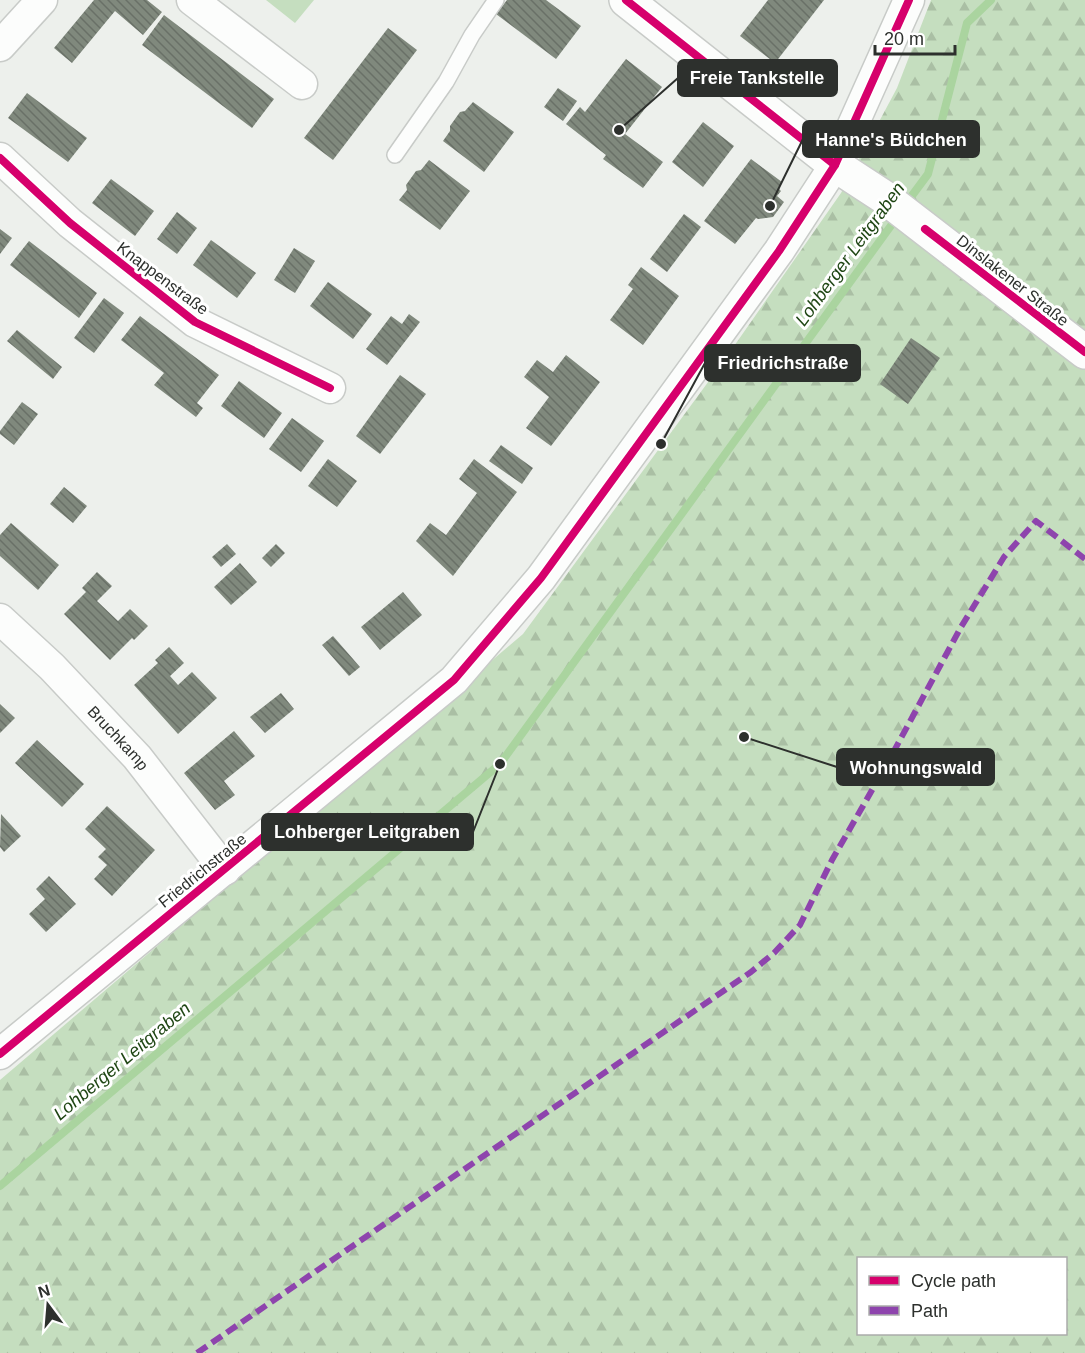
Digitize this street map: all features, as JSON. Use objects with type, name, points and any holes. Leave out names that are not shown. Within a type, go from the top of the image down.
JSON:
[{"type":"main road","name":"Dinslakener Straße","points":[[626,0],[835,165],[884,197],[1085,352]]},
{"type":"street","points":[[0,46],[42,0]]},
{"type":"street","points":[[192,0],[302,84]]},
{"type":"street","name":"Friedrichstraße","points":[[0,1054],[454,680],[541,578],[779,251],[835,165],[909,0]]},
{"type":"street","name":"Knappenstraße","points":[[0,158],[70,223],[195,322],[330,388]]},
{"type":"street","name":"Bruchkamp","points":[[0,620],[52,667],[137,757],[225,870]]},
{"type":"lane","points":[[395,155],[446,82],[471,35],[496,0]]},
{"type":"green space","points":[[266,0],[314,0],[295,23]]},
{"type":"green space","points":[[931,0],[1085,0],[1085,1353],[0,1353],[0,1080],[523,634],[725,359],[841,193],[897,88]]},
{"type":"building","points":[[94,0],[147,0],[162,12],[143,35],[115,11],[72,63],[54,48]]},
{"type":"building","points":[[507,0],[546,0],[581,26],[556,59],[496,14]]},
{"type":"building","points":[[768,0],[824,0],[775,63],[740,36]]},
{"type":"building","points":[[164,15],[274,99],[252,128],[142,45]]},
{"type":"building","points":[[388,28],[417,50],[333,160],[304,138]]},
{"type":"building","points":[[626,59],[662,87],[625,134],[663,162],[643,188],[603,159],[606,155],[566,124],[580,107],[585,112]]},
{"type":"building","points":[[558,88],[577,101],[563,121],[544,107]]},
{"type":"building","points":[[27,93],[87,138],[68,162],[8,118]]},
{"type":"building","points":[[473,102],[514,132],[484,172],[443,141],[460,112],[465,111]]},
{"type":"building","points":[[703,122],[734,146],[703,187],[672,162]]},
{"type":"building","points":[[751,159],[782,182],[778,188],[781,191],[777,196],[784,202],[773,217],[756,218],[735,244],[704,221]]},
{"type":"building","points":[[429,160],[470,191],[440,230],[399,200],[407,190],[406,185],[416,171],[421,170]]},
{"type":"building","points":[[111,179],[154,211],[135,236],[92,203]]},
{"type":"building","points":[[177,212],[197,228],[177,254],[157,239]]},
{"type":"building","points":[[684,214],[701,227],[667,272],[650,259]]},
{"type":"building","points":[[0,229],[12,238],[0,254]]},
{"type":"building","points":[[211,240],[256,273],[237,298],[193,265]]},
{"type":"building","points":[[29,241],[97,293],[79,318],[10,265]]},
{"type":"building","points":[[294,248],[315,261],[295,293],[274,280]]},
{"type":"building","points":[[641,267],[679,296],[643,345],[610,320],[633,289],[628,285]]},
{"type":"building","points":[[328,282],[372,314],[353,339],[310,306]]},
{"type":"building","points":[[104,298],[124,313],[94,353],[74,338]]},
{"type":"building","points":[[409,314],[420,322],[387,365],[366,349],[391,316],[402,324]]},
{"type":"building","points":[[140,316],[219,375],[197,403],[203,408],[196,417],[154,385],[164,373],[121,340]]},
{"type":"building","points":[[17,330],[62,367],[53,379],[7,341]]},
{"type":"building","points":[[911,338],[940,358],[908,404],[880,384]]},
{"type":"building","points":[[566,355],[600,382],[551,446],[526,428],[549,397],[524,377],[537,360],[553,372]]},
{"type":"building","points":[[400,375],[426,394],[380,454],[356,436]]},
{"type":"building","points":[[239,381],[282,413],[264,438],[221,406]]},
{"type":"building","points":[[22,402],[38,414],[14,445],[0,434],[0,431]]},
{"type":"building","points":[[292,418],[324,441],[301,472],[269,449]]},
{"type":"building","points":[[501,445],[533,468],[522,484],[489,461]]},
{"type":"building","points":[[328,459],[357,481],[337,507],[308,486]]},
{"type":"building","points":[[474,459],[517,492],[453,576],[416,541],[430,523],[446,535],[477,493],[459,479]]},
{"type":"building","points":[[64,487],[87,506],[73,523],[50,504]]},
{"type":"building","points":[[11,523],[59,565],[38,590],[0,556],[0,535]]},
{"type":"building","points":[[227,544],[236,554],[221,567],[212,557]]},
{"type":"building","points":[[276,544],[285,553],[271,567],[262,558]]},
{"type":"building","points":[[240,563],[257,582],[231,605],[214,587]]},
{"type":"building","points":[[97,572],[112,586],[97,601],[118,621],[130,609],[148,626],[110,660],[64,614],[86,592],[82,588]]},
{"type":"building","points":[[403,592],[422,615],[380,650],[361,627]]},
{"type":"building","points":[[333,636],[360,667],[349,676],[322,645]]},
{"type":"building","points":[[169,647],[184,663],[170,676],[178,685],[192,672],[217,698],[178,734],[134,685],[158,663],[155,660]]},
{"type":"building","points":[[281,693],[294,709],[265,733],[250,717]]},
{"type":"building","points":[[0,704],[15,718],[0,733]]},
{"type":"building","points":[[234,731],[255,756],[224,781],[235,795],[215,810],[184,773]]},
{"type":"building","points":[[37,740],[84,784],[62,807],[15,763]]},
{"type":"building","points":[[107,806],[155,850],[112,896],[94,879],[107,865],[98,857],[106,849],[85,829]]},
{"type":"building","points":[[1,814],[21,836],[4,852],[0,847]]},
{"type":"building","points":[[49,876],[76,904],[46,932],[29,914],[45,899],[36,889]]},
{"type":"waterway","name":"Lohberger Leitgraben","points":[[905,205],[928,174],[967,23],[991,0]]},
{"type":"waterway","name":"Lohberger Leitgraben","points":[[0,1186],[500,764],[898,216]]},
{"type":"marked path","points":[[197,1353],[751,972],[774,953],[800,925],[832,860],[961,627],[1004,557],[1036,521],[1085,559]]},
{"type":"cycle path","points":[[626,0],[835,165]]},
{"type":"cycle path","points":[[0,1054],[454,680],[541,578],[779,251],[835,165],[909,0]]},
{"type":"cycle path","points":[[0,158],[70,223],[195,322],[330,388]]},
{"type":"cycle path","points":[[925,229],[1085,352]]},
{"type":"place","name":"Freie Tankstelle","points":[[619,130]]},
{"type":"place","name":"Hanne's Büdchen","points":[[770,206]]},
{"type":"place","name":"Friedrichstraße","points":[[661,444]]},
{"type":"place","name":"Wohnungswald","points":[[744,737]]},
{"type":"place","name":"Lohberger Leitgraben","points":[[500,764]]}]
